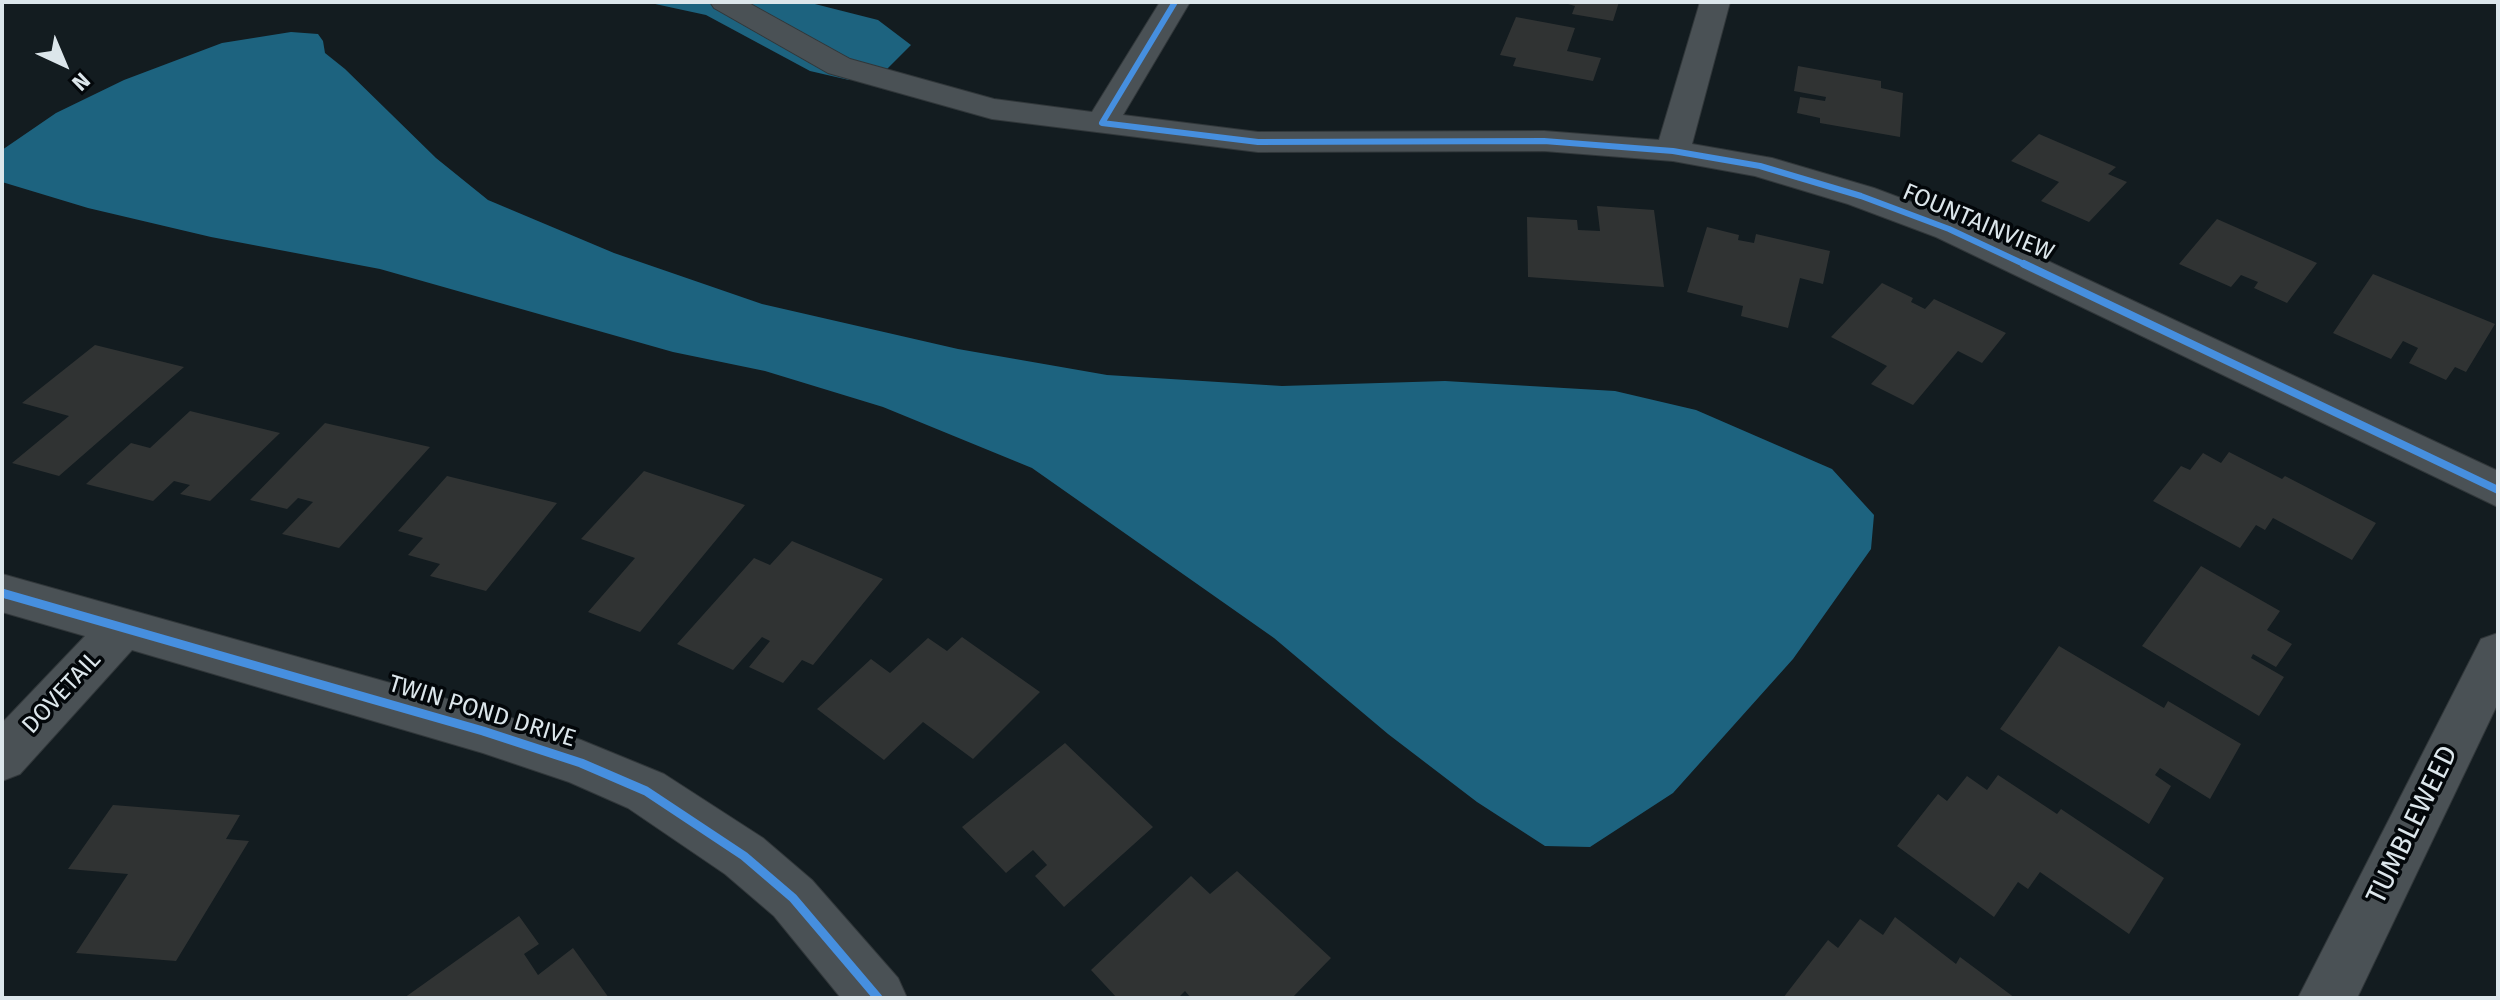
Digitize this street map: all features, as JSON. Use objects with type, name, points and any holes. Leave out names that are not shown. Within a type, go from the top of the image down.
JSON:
[{"type":"street","name":"FOUNTAINVIEW","points":[[725,2],[839,66],[992,109],[1258,142],[1402,144],[1544,141],[1673,151],[1760,166],[1925,219],[2088,293],[2498,490]]},
{"type":"street","points":[[1102,123],[1175,2]]},
{"type":"street","points":[[1673,151],[1715,2]]},
{"type":"street","name":"TWIN POND DRIVE","points":[[2,593],[483,731],[581,763],[646,791],[744,856],[793,898],[878,998]]},
{"type":"street","name":"DOVETAIL","points":[[2,758],[123,628]]},
{"type":"street","name":"TUMBLEWEED","points":[[2327,998],[2498,653]]},
{"type":"water","points":[[646,2],[807,2],[878,20],[911,45],[887,69],[849,80],[810,71],[706,15]]},
{"type":"water","points":[[291,32],[318,34],[325,53],[436,158],[488,200],[614,253],[762,304],[958,349],[1107,375],[1282,386],[1445,381],[1615,391],[1696,410],[1832,469],[1874,515],[1871,549],[1793,659],[1673,793],[1590,847],[1545,846],[1477,802],[1388,734],[1274,638],[1032,468],[883,407],[765,371],[673,352],[380,269],[211,237],[88,208],[2,182],[2,150],[56,113],[124,80],[222,43]]},
{"type":"building","points":[[1561,2],[1619,2],[1613,21],[1572,14],[1575,6]]},
{"type":"building","points":[[1516,17],[1575,28],[1567,51],[1601,58],[1593,81],[1513,66],[1516,58],[1500,55]]},
{"type":"building","points":[[1798,66],[1881,81],[1881,88],[1903,93],[1900,137],[1820,123],[1820,118],[1797,113],[1800,97],[1825,101],[1826,97],[1794,91]]},
{"type":"building","points":[[2039,134],[2116,167],[2108,174],[2127,182],[2089,222],[2041,201],[2059,182],[2011,161]]},
{"type":"building","points":[[1597,206],[1654,210],[1664,287],[1528,277],[1527,217],[1577,220],[1578,230],[1600,231]]},
{"type":"building","points":[[2217,219],[2317,263],[2287,303],[2254,288],[2258,282],[2241,275],[2231,287],[2179,264]]},
{"type":"building","points":[[1707,227],[1739,235],[1738,240],[1754,243],[1756,234],[1830,251],[1823,284],[1800,278],[1788,328],[1741,316],[1743,306],[1687,292]]},
{"type":"building","points":[[2373,274],[2495,324],[2466,372],[2455,367],[2446,380],[2409,363],[2418,348],[2403,341],[2391,359],[2333,333]]},
{"type":"building","points":[[1882,283],[1913,298],[1911,302],[1925,309],[1934,299],[2006,333],[1982,363],[1958,351],[1913,405],[1871,384],[1887,366],[1831,337]]},
{"type":"building","points":[[95,345],[184,367],[59,476],[12,463],[69,416],[22,403]]},
{"type":"building","points":[[190,411],[280,433],[210,501],[180,494],[190,485],[174,481],[153,501],[86,484],[131,443],[150,448]]},
{"type":"building","points":[[325,423],[430,447],[339,548],[282,534],[313,502],[298,498],[287,509],[250,500]]},
{"type":"building","points":[[2229,452],[2282,479],[2285,476],[2376,523],[2352,560],[2273,518],[2265,530],[2256,525],[2240,548],[2153,501],[2181,466],[2190,470],[2203,453],[2221,463]]},
{"type":"building","points":[[644,471],[745,505],[640,632],[588,612],[635,558],[581,539]]},
{"type":"building","points":[[447,476],[557,503],[486,591],[430,576],[440,564],[408,555],[423,538],[398,531]]},
{"type":"building","points":[[792,541],[883,579],[813,665],[802,660],[783,683],[749,667],[770,641],[762,637],[733,670],[677,644],[754,558],[770,565]]},
{"type":"building","points":[[2201,566],[2280,611],[2267,630],[2292,644],[2276,667],[2253,654],[2251,658],[2284,677],[2259,716],[2142,646]]},
{"type":"building","points":[[962,637],[1040,692],[973,759],[923,722],[884,760],[817,709],[871,659],[890,673],[928,638],[947,651]]},
{"type":"building","points":[[2059,646],[2164,708],[2168,701],[2241,744],[2210,799],[2160,768],[2155,775],[2171,786],[2149,824],[2000,729]]},
{"type":"building","points":[[1065,743],[1153,827],[1064,907],[1035,876],[1047,865],[1033,850],[1006,873],[962,827]]},
{"type":"building","points":[[1998,775],[2057,814],[2061,809],[2164,878],[2129,934],[2040,872],[2028,889],[2018,882],[1994,917],[1897,846],[1938,794],[1947,801],[1967,776],[1987,790]]},
{"type":"building","points":[[113,805],[240,815],[226,839],[249,841],[176,961],[76,953],[128,874],[68,869]]},
{"type":"building","points":[[1237,871],[1331,958],[1292,998],[1191,998],[1185,991],[1178,998],[1117,998],[1091,970],[1191,876],[1210,894]]},
{"type":"building","points":[[519,916],[539,944],[524,954],[538,975],[573,948],[609,998],[404,998]]},
{"type":"building","points":[[1895,917],[1956,964],[1960,957],[2015,998],[1783,998],[1828,940],[1838,948],[1860,919],[1883,935]]},
{"type":"cycle path","points":[[1175,2],[1102,123],[1258,142],[1544,141],[1673,151],[1760,166],[1861,196],[1949,229],[2498,490]]},
{"type":"cycle path","points":[[2,593],[483,731],[581,763],[646,791],[744,856],[793,898],[878,998]]}]
